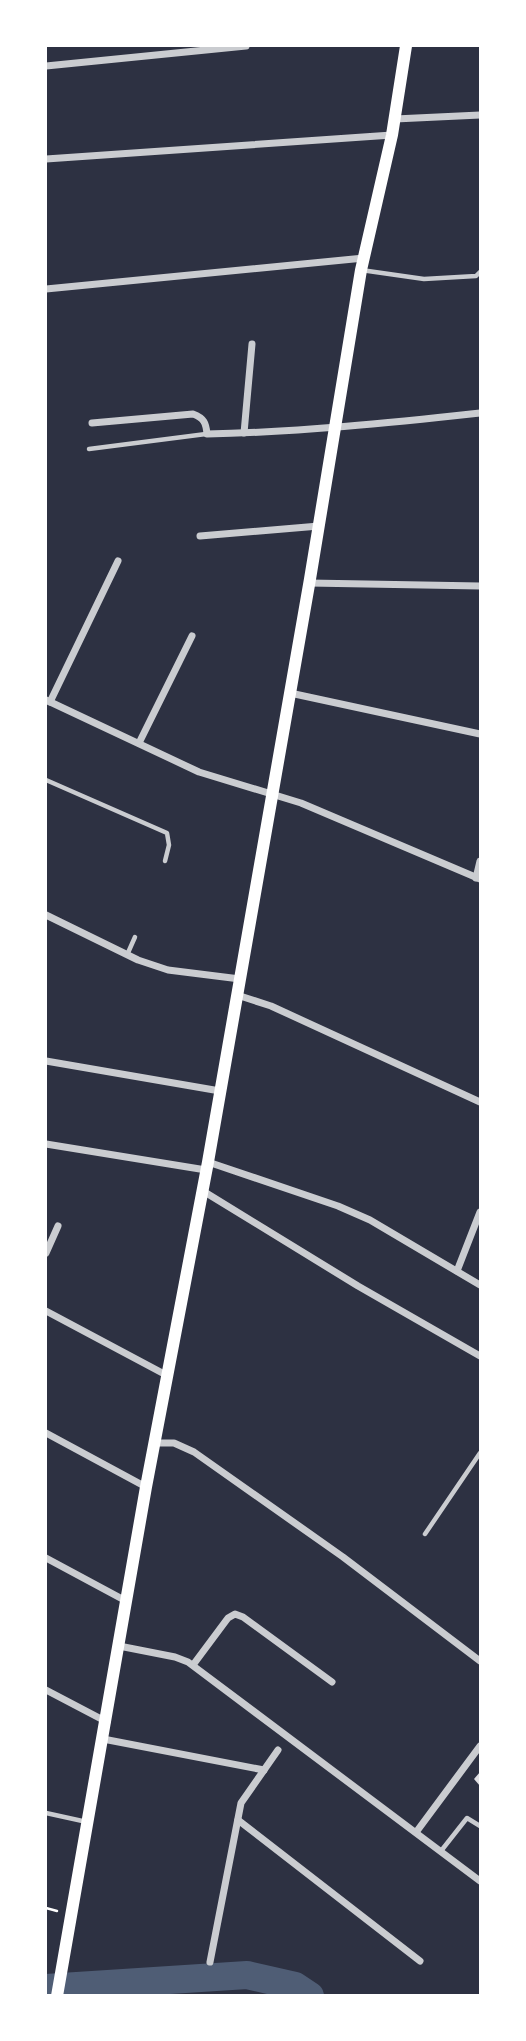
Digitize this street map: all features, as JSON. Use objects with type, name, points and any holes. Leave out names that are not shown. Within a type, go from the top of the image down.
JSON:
[{"type":"main road","points":[[57,1996],[146,1487],[203,1191],[273,794],[362,264],[392,135],[406,46]]},
{"type":"street","points":[[46,66],[246,46]]},
{"type":"street","points":[[395,119],[481,115]]},
{"type":"street","points":[[46,159],[392,135]]},
{"type":"street","points":[[46,289],[362,264]]},
{"type":"street","points":[[244,433],[252,344]]},
{"type":"street","points":[[92,423],[193,414],[206,423],[208,434],[335,428],[481,413]]},
{"type":"street","points":[[200,536],[319,526]]},
{"type":"street","points":[[118,561],[48,701],[199,772],[301,803],[478,878],[481,861]]},
{"type":"street","points":[[309,583],[481,586]]},
{"type":"street","points":[[139,743],[192,636]]},
{"type":"street","points":[[290,693],[481,734]]},
{"type":"street","points":[[46,915],[127,954],[168,970],[240,979]]},
{"type":"street","points":[[237,995],[271,1006],[481,1102]]},
{"type":"street","points":[[46,1061],[220,1091]]},
{"type":"street","points":[[46,1144],[207,1166],[290,1189],[370,1220],[481,1285]]},
{"type":"street","points":[[203,1191],[358,1286],[481,1356]]},
{"type":"street","points":[[457,1271],[481,1212]]},
{"type":"street","points":[[46,1253],[58,1226]]},
{"type":"street","points":[[46,1311],[168,1376]]},
{"type":"street","points":[[46,1433],[146,1487]]},
{"type":"street","points":[[155,1443],[174,1443],[194,1452],[342,1557],[481,1661]]},
{"type":"street","points":[[46,1558],[127,1602]]},
{"type":"street","points":[[192,1665],[228,1618],[235,1614],[243,1617],[332,1682]]},
{"type":"street","points":[[119,1646],[175,1657],[192,1665],[481,1881]]},
{"type":"street","points":[[46,1690],[107,1722]]},
{"type":"street","points":[[103,1739],[264,1770]]},
{"type":"street","points":[[417,1831],[481,1746]]},
{"type":"street","points":[[210,1962],[241,1803],[278,1750]]},
{"type":"street","points":[[238,1820],[420,1961]]},
{"type":"lane","points":[[362,264],[424,279],[476,276],[481,272]]},
{"type":"lane","points":[[89,449],[208,434]]},
{"type":"lane","points":[[46,780],[167,832],[169,845],[165,860]]},
{"type":"lane","points":[[127,954],[135,936]]},
{"type":"lane","points":[[425,1534],[481,1453]]},
{"type":"lane","points":[[46,1814],[88,1822]]},
{"type":"lane","points":[[442,1851],[467,1818],[481,1826]]},
{"type":"building","points":[[480,1772],[480,1786],[474,1779]]},
{"type":"waterway","points":[[46,1988],[247,1975],[295,1986],[310,1996]]}]
